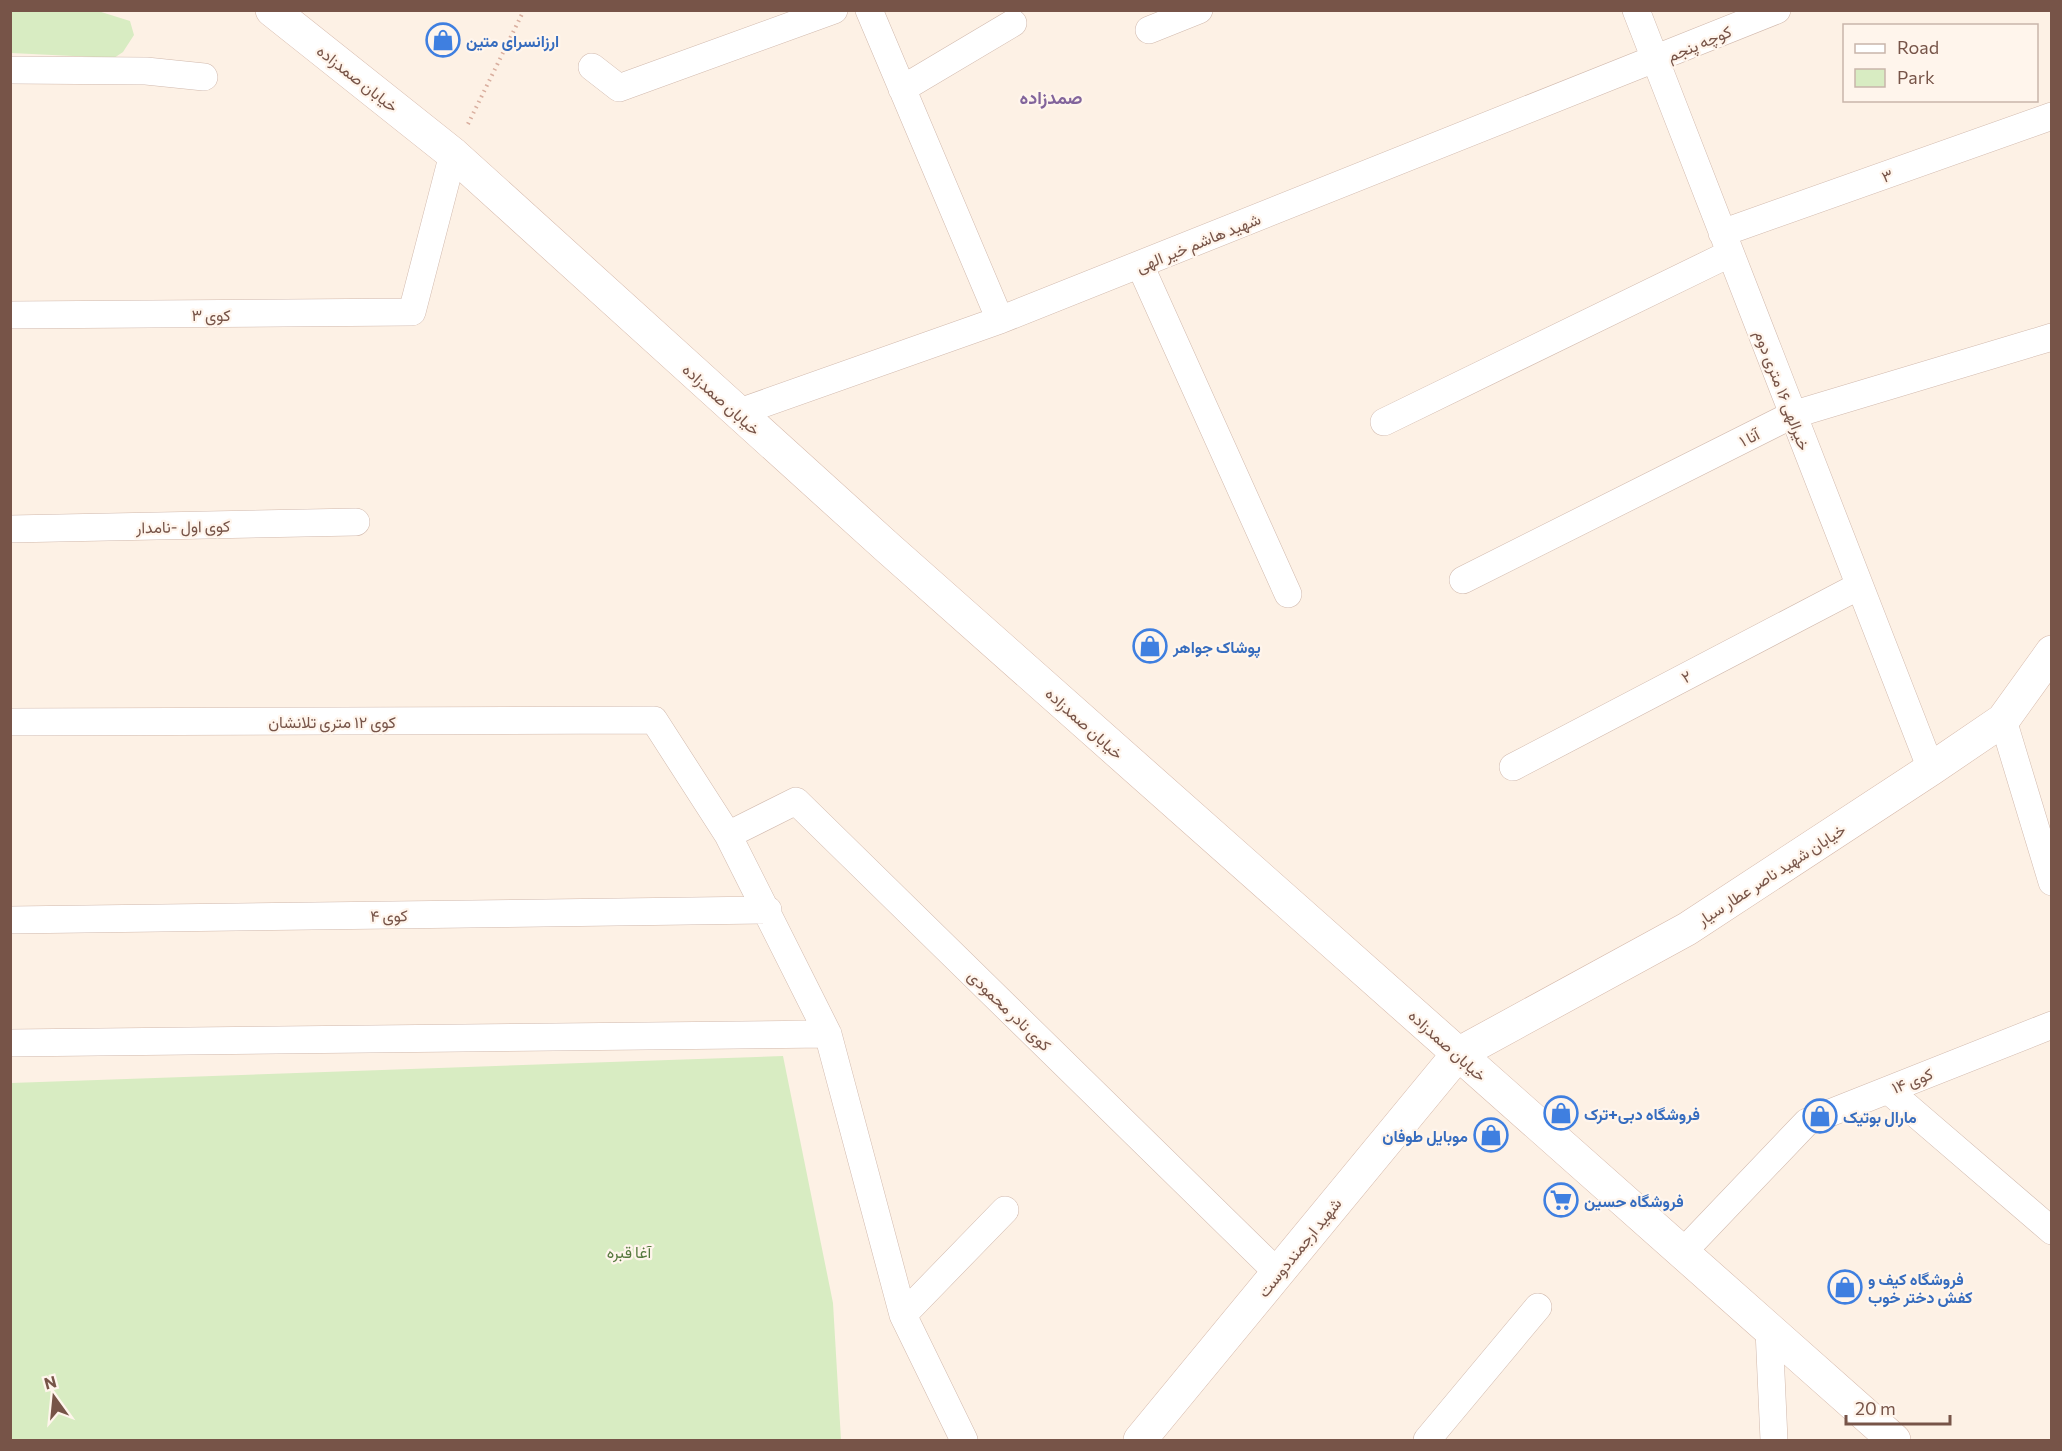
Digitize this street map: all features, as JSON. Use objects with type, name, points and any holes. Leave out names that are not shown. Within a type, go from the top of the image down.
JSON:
[{"type":"main road","name":"خیابان صمدزاده","points":[[272,10],[453,154],[738,413],[1894,1440]]},
{"type":"main road","name":"خیابان شهید ناصر عطار سیار","points":[[1458,1054],[1687,929],[1931,769],[2003,720],[2052,652]]},
{"type":"main road","name":"شهید ارجمنددوست","points":[[1140,1440],[1458,1054]]},
{"type":"street","points":[[592,66],[619,88],[834,10]]},
{"type":"street","points":[[869,10],[1000,320]]},
{"type":"street","points":[[1149,30],[1199,10]]},
{"type":"street","name":"خیرالهی ۱۶ متری دوم","points":[[1636,10],[1654,62],[1931,769]]},
{"type":"street","name":"کوچه پنجم","points":[[1654,62],[1777,10]]},
{"type":"street","points":[[902,88],[1013,23]]},
{"type":"street","name":"شهید هاشم خیر الهی","points":[[738,413],[1000,320],[1654,62]]},
{"type":"street","points":[[10,70],[146,71],[204,77]]},
{"type":"street","name":"۳","points":[[1384,422],[1725,243],[2052,116]]},
{"type":"street","name":"کوی ۳","points":[[10,315],[412,312],[453,154]]},
{"type":"street","points":[[1140,265],[1288,594]]},
{"type":"street","name":"آنا ۱","points":[[1463,580],[1792,415],[2052,337]]},
{"type":"street","name":"کوی اول -نامدار","points":[[10,530],[356,522]]},
{"type":"street","name":"۲","points":[[1513,767],[1859,586]]},
{"type":"street","name":"کوی ۱۲ متری تلانشان","points":[[10,722],[654,720],[728,835]]},
{"type":"street","points":[[2003,720],[2052,882]]},
{"type":"street","name":"کوی نادر محمودی","points":[[728,835],[796,801],[1278,1273]]},
{"type":"street","points":[[728,835],[768,910],[828,1034],[903,1315],[964,1440]]},
{"type":"street","name":"کوی ۴","points":[[10,920],[768,910]]},
{"type":"street","name":"کوی ۱۴","points":[[1682,1252],[1807,1122],[2052,1025]]},
{"type":"street","points":[[10,1043],[828,1034]]},
{"type":"street","points":[[1888,1090],[2052,1231]]},
{"type":"street","points":[[903,1315],[1005,1210]]},
{"type":"street","points":[[1427,1440],[1538,1306]]},
{"type":"street","points":[[1769,1330],[1774,1440]]},
{"type":"path","points":[[453,154],[524,10]]},
{"type":"green space","points":[[11,11],[98,11],[130,21],[134,35],[123,52],[114,58],[11,53]]},
{"type":"green space","name":"آغا قبره","points":[[783,1056],[833,1303],[841,1440],[11,1440],[11,1083]]},
{"type":"place","name":"ارزانسرای متین","points":[[443,40]]},
{"type":"place","name":"پوشاک جواهر","points":[[1150,646]]},
{"type":"place","name":"فروشگاه دبی+ترک","points":[[1561,1113]]},
{"type":"place","name":"مارال بوتیک","points":[[1820,1116]]},
{"type":"place","name":"موبایل طوفان","points":[[1491,1135]]},
{"type":"place","name":"فروشگاه حسین","points":[[1561,1200]]},
{"type":"place","name":"فروشگاه کیف و کفش دختر خوب","points":[[1845,1287]]},
{"type":"district","name":"صمدزاده","points":[[1051,97]]}]
